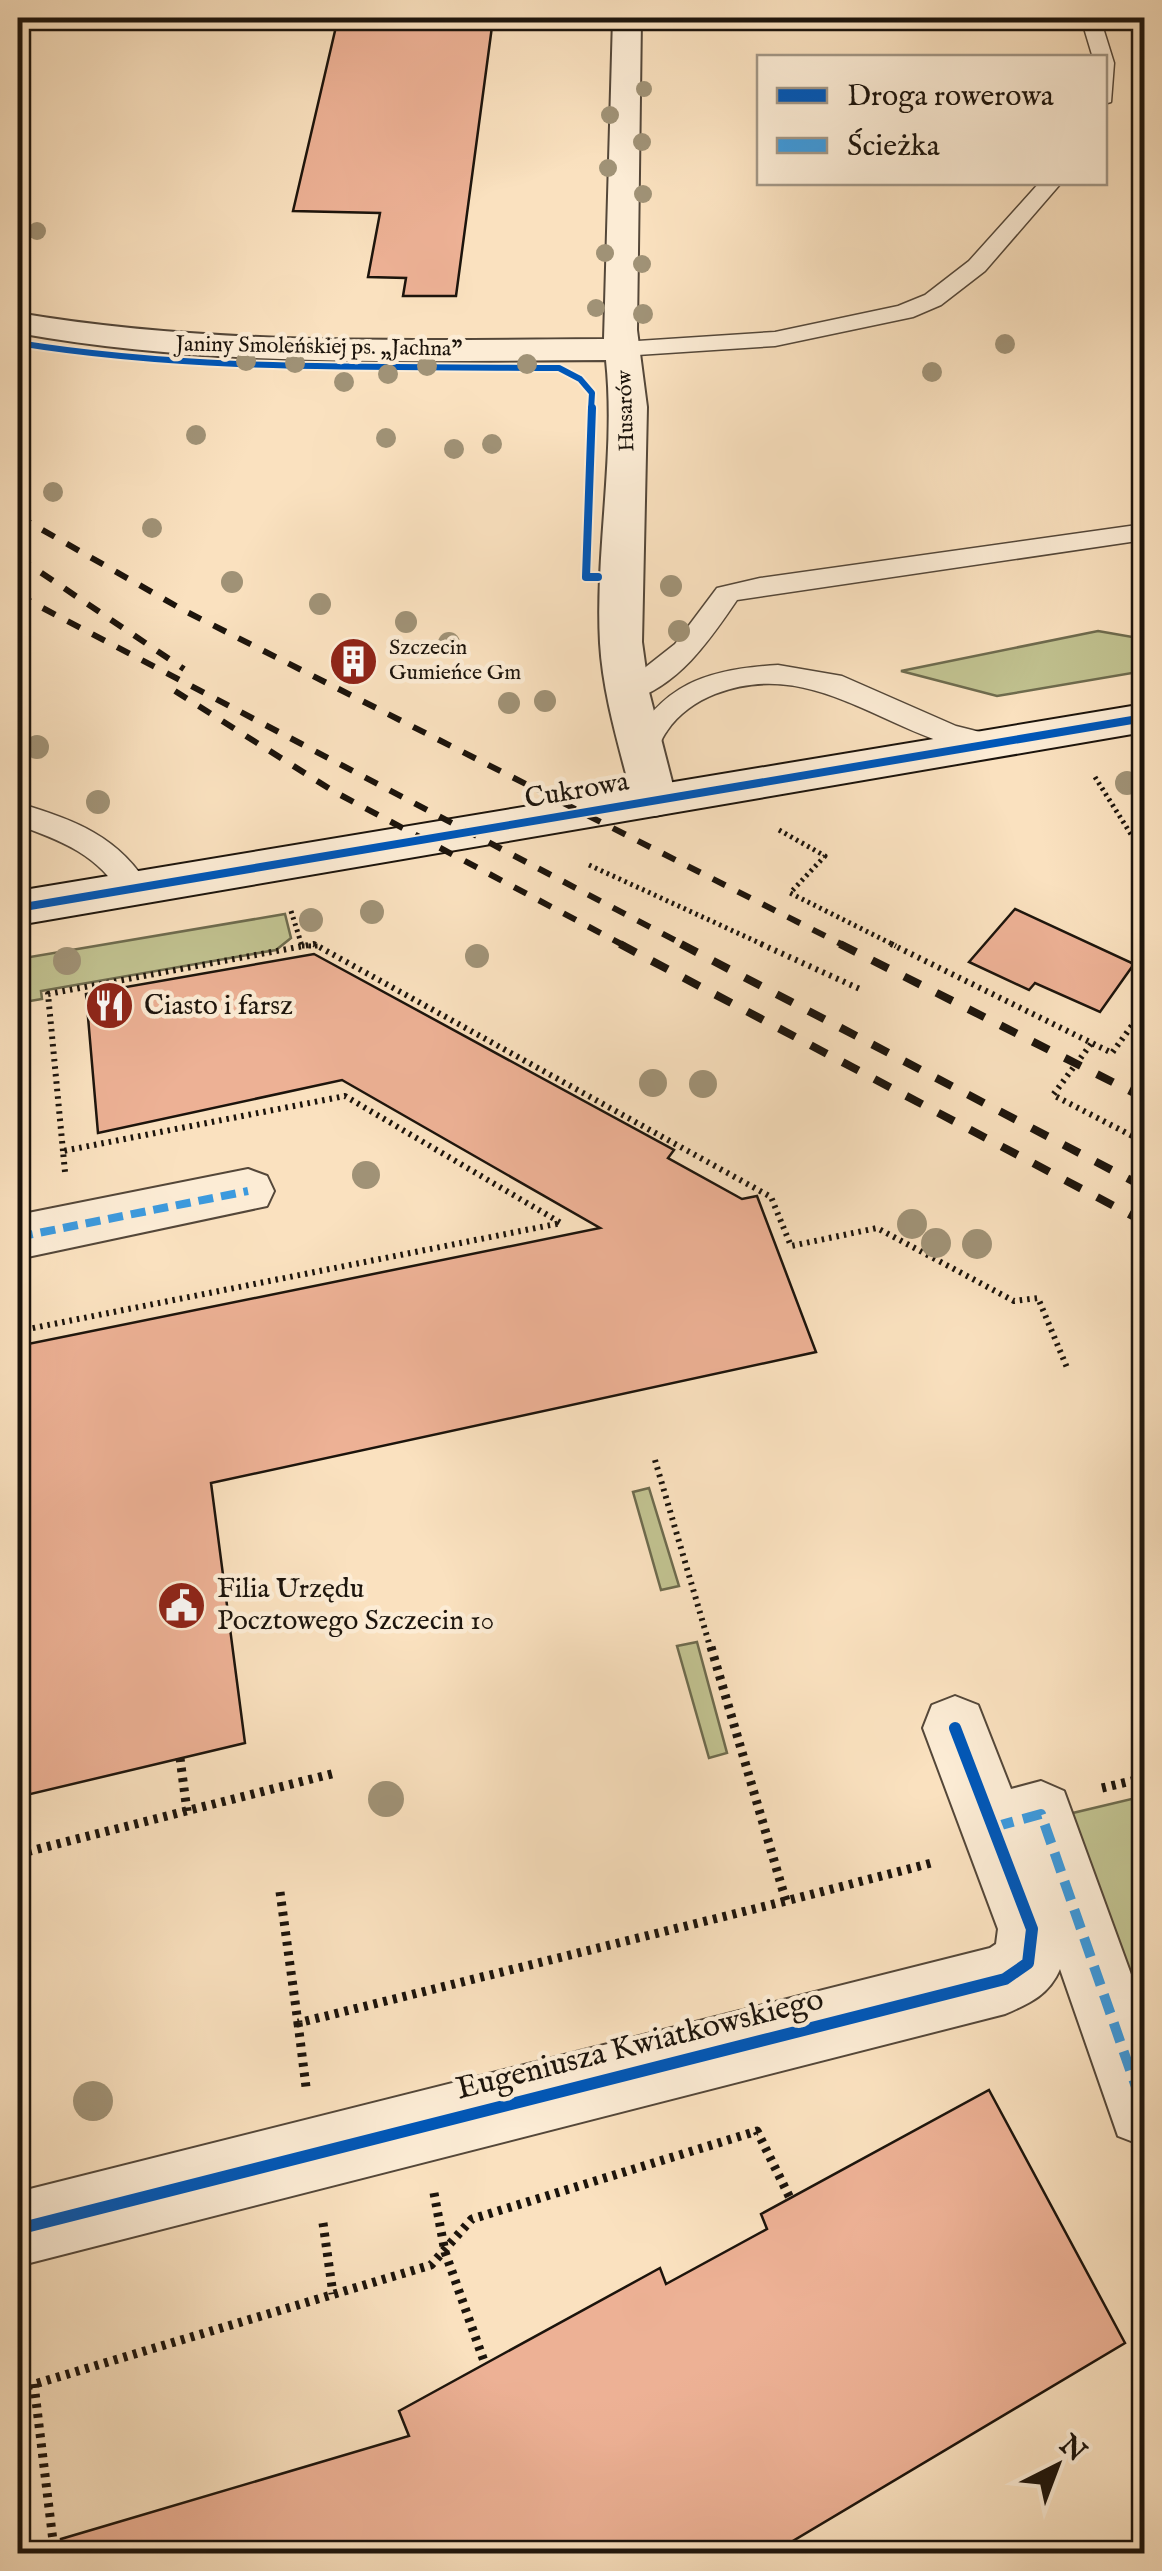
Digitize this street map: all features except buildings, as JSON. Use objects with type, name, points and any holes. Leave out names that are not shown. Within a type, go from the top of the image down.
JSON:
[{"type":"street","name":"Husarów","points":[[627,18],[622,349],[630,407],[621,642],[628,692],[655,801]]},
{"type":"street","name":"Janiny Smoleńskiej ps. „Jachna”","points":[[18,323],[138,342],[249,350],[622,349]]},
{"type":"street","name":"Cukrowa","points":[[18,908],[1144,718]]},
{"type":"street","points":[[18,1237],[248,1191]]},
{"type":"street","name":"Eugeniusza Kwiatkowskiego","points":[[18,2229],[1004,1980],[1028,1963],[1032,1929],[955,1728]]},
{"type":"street","points":[[994,1826],[1040,1814],[1144,2110]]},
{"type":"lane","points":[[1090,18],[1102,55]]},
{"type":"lane","points":[[622,349],[776,339],[905,312],[934,300],[967,274],[1049,185]]},
{"type":"lane","points":[[628,692],[664,673],[690,648],[727,594],[760,586],[1144,532]]},
{"type":"lane","name":"Cukrowa","points":[[642,752],[658,718],[686,695],[721,681],[773,676],[813,677],[836,684],[928,729],[990,744]]},
{"type":"lane","points":[[18,814],[91,840],[126,872],[134,889]]},
{"type":"path","points":[[1063,731],[1144,855]]},
{"type":"path","points":[[773,817],[780,833],[825,856],[790,893],[1112,1053],[1144,1009]]},
{"type":"path","points":[[586,864],[862,990]]},
{"type":"path","points":[[288,900],[302,947]]},
{"type":"path","points":[[63,1151],[48,994],[314,944],[771,1197],[791,1246],[877,1228],[1014,1301],[1038,1298],[1068,1370]]},
{"type":"path","points":[[1091,1044],[1053,1095],[1144,1142]]},
{"type":"path","points":[[656,1460],[786,1902]]},
{"type":"path","points":[[180,1758],[187,1811]]},
{"type":"path","points":[[18,1854],[335,1773]]},
{"type":"path","points":[[280,1892],[298,2024],[966,1854],[994,1826]]},
{"type":"path","points":[[421,2126],[444,2252],[485,2364]]},
{"type":"path","points":[[18,2389],[431,2265],[472,2218],[757,2131],[790,2198]]},
{"type":"path","points":[[34,2384],[53,2542]]},
{"type":"green space","points":[[1098,631],[1144,639],[1144,671],[997,696],[901,671]]},
{"type":"green space","points":[[285,914],[291,938],[276,950],[41,991],[42,999],[18,1003],[18,959]]},
{"type":"green space","points":[[649,1488],[679,1586],[661,1590],[633,1492]]},
{"type":"green space","points":[[697,1642],[727,1753],[709,1758],[677,1646]]},
{"type":"green space","points":[[1144,1796],[1144,2051],[1056,1817]]},
{"type":"railway","points":[[18,516],[185,611],[845,946]]},
{"type":"railway","points":[[18,557],[184,669]]},
{"type":"railway","points":[[18,595],[686,946]]},
{"type":"railway","points":[[175,691],[333,791],[625,946]]},
{"type":"railway","points":[[620,944],[1144,1222]]},
{"type":"railway","points":[[681,944],[1144,1187]]},
{"type":"railway","points":[[840,944],[1144,1098]]},
{"type":"marked path","points":[[18,1237],[248,1191]]},
{"type":"marked path","points":[[994,1827],[1041,1814],[1144,2110]]},
{"type":"cycle path","points":[[18,343],[85,354],[220,365],[559,368],[580,379],[592,393],[586,577],[598,577]]},
{"type":"cycle path","points":[[18,908],[1144,718]]},
{"type":"cycle path","points":[[18,2229],[1005,1979],[1028,1963],[1032,1929],[955,1728]]},
{"type":"place","name":"Szczecin Gumieńce Gm","points":[[354,661]]},
{"type":"place","name":"Ciasto i farsz","points":[[109,1006]]},
{"type":"place","name":"Filia Urzędu Pocztowego Szczecin 10","points":[[182,1605]]}]
